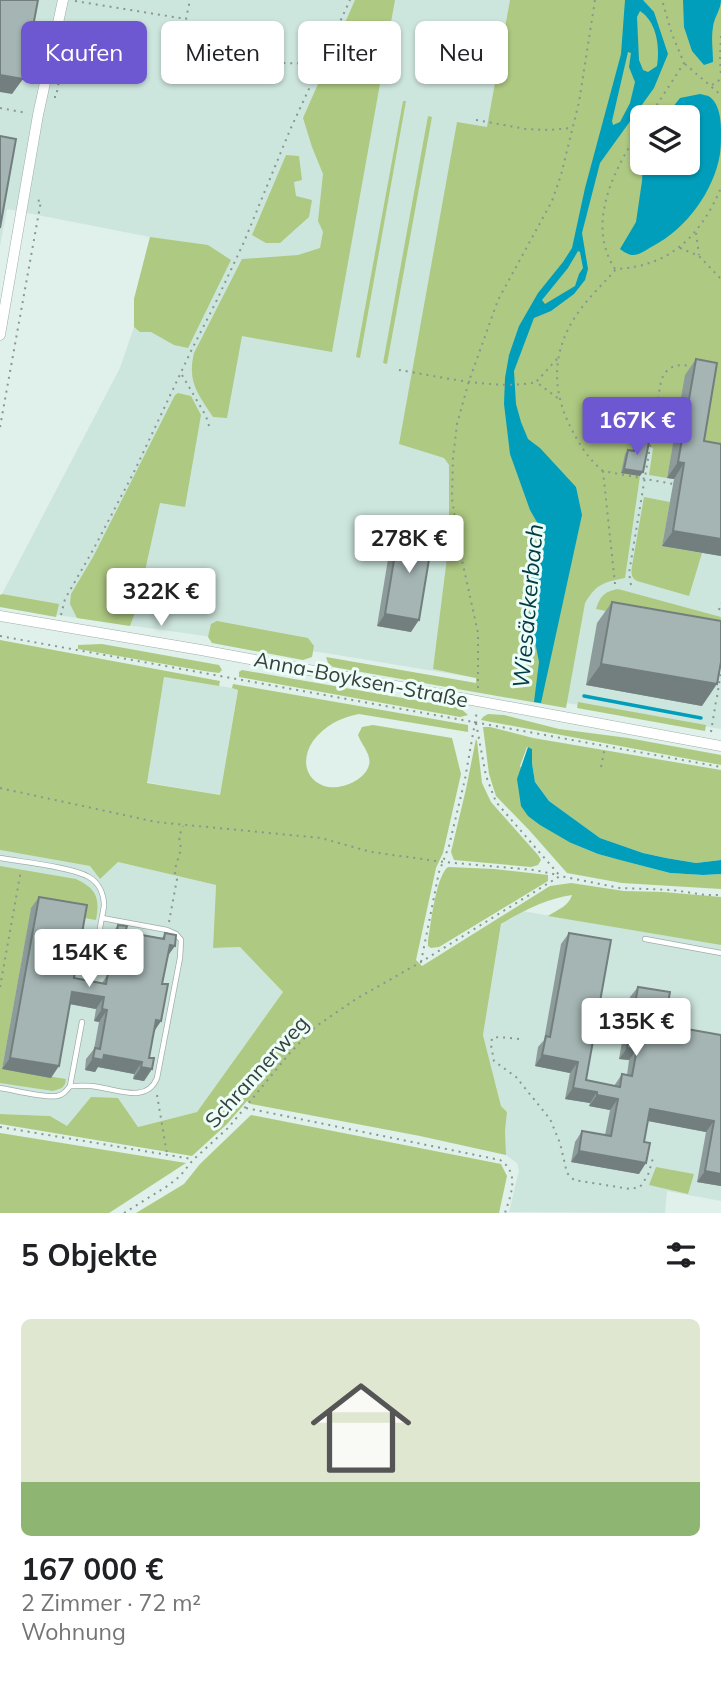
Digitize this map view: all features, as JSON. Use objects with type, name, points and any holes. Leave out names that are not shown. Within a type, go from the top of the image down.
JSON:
[{"type":"street","points":[[0,335],[38,115],[63,0]]},
{"type":"street","name":"Anna-Boyksen-Straße","points":[[0,616],[201,650],[721,746]]},
{"type":"lane","points":[[0,858],[72,871],[94,881],[103,894],[104,906],[91,977]]},
{"type":"lane","points":[[70,1087],[96,1086],[138,1093],[145,1092],[155,1084],[182,948],[178,937],[167,930],[102,918]]},
{"type":"lane","points":[[645,939],[721,953]]},
{"type":"lane","points":[[0,1088],[49,1096],[65,1093],[70,1087],[82,1022]]},
{"type":"path","points":[[71,0],[186,19],[190,0]]},
{"type":"path","points":[[340,21],[350,0]]},
{"type":"path","points":[[421,962],[439,872],[449,846],[465,779],[478,702],[478,632],[460,551],[452,499],[455,439],[469,382],[498,300],[552,201],[561,174],[579,102],[595,0]]},
{"type":"path","points":[[662,0],[684,63],[721,94]]},
{"type":"path","points":[[711,86],[721,78],[721,36]]},
{"type":"path","points":[[657,105],[684,63]]},
{"type":"path","points":[[59,626],[65,599],[134,472],[181,374],[244,242],[312,84]]},
{"type":"path","points":[[0,108],[38,115]]},
{"type":"path","points":[[476,120],[526,129],[573,128]]},
{"type":"path","points":[[616,270],[605,247],[605,205],[617,169],[630,145]]},
{"type":"path","points":[[682,486],[603,471],[592,461],[568,422],[560,400],[557,358],[572,323],[583,306],[616,270],[645,266],[659,261],[679,248],[696,232],[721,188]]},
{"type":"path","points":[[0,427],[41,201],[24,198]]},
{"type":"path","points":[[696,232],[699,257]]},
{"type":"path","points":[[679,248],[699,257],[721,279]]},
{"type":"path","points":[[399,370],[469,382],[525,384],[536,382],[557,358]]},
{"type":"path","points":[[631,585],[629,573],[661,381],[667,370],[676,365],[697,367]]},
{"type":"path","points":[[181,374],[209,426]]},
{"type":"path","points":[[536,382],[560,400]]},
{"type":"path","points":[[603,471],[615,584]]},
{"type":"path","points":[[719,610],[721,603]]},
{"type":"path","points":[[0,636],[721,767]]},
{"type":"path","points":[[709,744],[721,671]]},
{"type":"path","points":[[714,711],[721,712]]},
{"type":"path","points":[[476,722],[486,776],[496,802],[560,876]]},
{"type":"path","points":[[601,767],[605,746]]},
{"type":"path","points":[[0,788],[156,822],[321,838],[371,852],[534,870],[620,888],[721,895]]},
{"type":"path","points":[[167,930],[177,879],[176,865],[181,849],[179,837],[183,825]]},
{"type":"path","points":[[0,987],[23,862]]},
{"type":"path","name":"Schrannerweg","points":[[124,1213],[180,1176],[192,1160],[223,1133],[315,1027],[356,999],[560,876]]},
{"type":"path","points":[[519,1039],[492,1038],[494,1060],[516,1077],[550,1119],[560,1143],[567,1173],[574,1180],[630,1189],[640,1187],[648,1175],[653,1158]]},
{"type":"path","points":[[155,1084],[167,1154]]},
{"type":"path","points":[[245,1108],[500,1160],[508,1166],[513,1180],[505,1213]]},
{"type":"path","points":[[0,1126],[192,1160]]},
{"type":"shaded area","points":[[0,0],[721,0],[721,729],[549,700],[476,678],[325,653],[0,607],[2,594],[120,368],[134,327],[134,299],[150,237],[7,209],[0,246]]},
{"type":"shaded area","points":[[164,677],[238,689],[220,795],[146,782]]},
{"type":"shaded area","points":[[0,850],[90,866],[118,862],[216,885],[213,948],[240,947],[283,992],[197,1112],[138,1127],[118,1098],[67,1127],[50,1116],[0,1114]]},
{"type":"shaded area","points":[[522,911],[721,945],[721,1201],[667,1191],[665,1213],[509,1212],[519,1170],[517,1163],[506,1155],[507,1112],[501,1106],[483,1035],[501,925]]},
{"type":"green space","points":[[355,0],[395,0],[391,21],[346,21]]},
{"type":"green space","points":[[510,0],[721,0],[721,462],[703,458],[686,375],[667,478],[649,475],[653,448],[647,446],[625,578],[601,585],[585,603],[566,708],[333,667],[326,657],[476,683],[476,678],[433,669],[449,542],[449,465],[444,458],[399,444],[457,122],[487,127],[495,84],[508,84],[506,21]]},
{"type":"green space","points":[[318,84],[380,84],[332,352],[242,336],[227,418],[213,417],[195,387],[192,363],[194,353],[242,259],[298,255],[320,248],[323,232],[318,221],[323,174],[303,118]]},
{"type":"green space","points":[[403,101],[406,101],[360,358],[356,357]]},
{"type":"green space","points":[[428,116],[432,117],[387,364],[383,363]]},
{"type":"green space","points":[[286,155],[299,156],[302,180],[294,182],[296,196],[312,200],[309,217],[280,243],[266,243],[252,235]]},
{"type":"green space","points":[[150,237],[208,245],[231,260],[188,348],[174,345],[151,332],[140,332],[134,327],[134,299]]},
{"type":"green space","points":[[178,393],[191,396],[201,415],[185,507],[160,503],[137,607],[130,626],[77,618],[70,604],[71,594]]},
{"type":"green space","points":[[644,497],[670,502],[662,546],[702,553],[689,596],[637,581],[633,577],[632,566]]},
{"type":"green space","points":[[618,589],[721,617],[710,695],[705,693],[708,631],[596,609],[604,595]]},
{"type":"green space","points":[[2,594],[59,604],[56,617],[0,607]]},
{"type":"green space","points":[[217,621],[308,638],[314,646],[312,657],[303,660],[212,643],[208,637],[211,624]]},
{"type":"green space","points":[[0,640],[220,681],[219,686],[164,677],[147,783],[220,795],[238,690],[232,688],[233,684],[468,725],[468,732],[359,714],[346,717],[328,727],[313,741],[307,754],[306,767],[312,778],[324,786],[337,787],[357,780],[367,771],[370,761],[368,753],[358,735],[362,727],[373,725],[452,738],[461,774],[443,853],[436,868],[416,960],[422,966],[550,886],[571,883],[624,891],[721,897],[721,945],[548,916],[565,905],[572,895],[535,906],[501,924],[483,1035],[501,1106],[507,1112],[506,1155],[251,1104],[247,1101],[227,1124],[192,1156],[0,1124],[0,1114],[50,1116],[67,1126],[91,1097],[118,1098],[138,1127],[197,1112],[283,992],[240,947],[213,948],[216,885],[118,862],[100,879],[90,866],[0,850]]},
{"type":"green space","points":[[102,644],[219,665],[222,670],[219,673],[204,671],[78,649],[78,645]]},
{"type":"green space","points":[[242,670],[460,708],[468,715],[460,717],[239,677]]},
{"type":"green space","points":[[578,702],[706,725],[705,731],[577,708]]},
{"type":"green space","points":[[488,714],[504,715],[559,729],[721,755],[721,765],[481,720]]},
{"type":"green space","points":[[483,727],[721,770],[721,860],[696,863],[643,853],[600,838],[549,801],[535,782],[532,749],[527,747],[520,766],[571,843],[598,854],[670,873],[721,874],[721,889],[622,883],[567,873],[496,796],[489,774]]},
{"type":"green space","points":[[476,739],[482,783],[491,802],[538,855],[541,860],[538,865],[531,867],[454,860],[451,852]]},
{"type":"green space","points":[[0,866],[76,879],[93,891],[97,900],[96,920],[31,909],[2,1069],[66,1079],[62,1088],[53,1091],[0,1083]]},
{"type":"green space","points":[[448,867],[548,875],[548,881],[439,947],[431,948],[428,941],[435,901],[440,880]]},
{"type":"green space","points":[[251,1115],[501,1164],[507,1176],[499,1213],[136,1213],[184,1184],[200,1164]]},
{"type":"green space","points":[[0,1133],[186,1163],[109,1213],[0,1213]]},
{"type":"green space","points":[[656,1167],[694,1174],[688,1194],[649,1185]]},
{"type":"water","points":[[625,0],[643,0],[654,12],[668,54],[654,88],[642,105],[630,105],[630,121],[600,163],[582,233],[588,269],[585,280],[574,294],[551,311],[534,318],[514,371],[516,404],[528,439],[540,448],[576,487],[582,515],[541,703],[534,702],[539,662],[530,616],[528,585],[539,545],[538,524],[530,510],[510,454],[504,404],[505,378],[509,355],[519,326],[538,293],[572,248],[621,54]],"holes":[[[640,11],[654,28],[658,51],[657,66],[648,72],[643,70],[639,60],[637,17]],[[628,52],[631,53],[629,67],[635,82],[630,103],[620,122],[613,125]],[[578,251],[583,268],[575,286],[545,304],[542,300]]]},
{"type":"water","points":[[683,0],[721,0],[712,31],[713,62],[704,65],[692,51],[684,27]]},
{"type":"water","points":[[700,94],[709,96],[718,109],[721,135],[717,168],[697,208],[677,230],[636,255],[629,254],[620,249],[636,222],[642,175],[700,175],[700,105],[674,105],[680,98]]},
{"type":"water","points":[[528,747],[532,749],[535,782],[549,801],[600,838],[666,858],[696,863],[721,860],[721,874],[670,873],[620,860],[571,843],[540,825],[528,816],[521,806],[517,779]]},
{"type":"building","points":[[0,0],[38,0],[34,21],[21,21],[21,79],[0,75]]},
{"type":"building","points":[[0,136],[16,139],[0,228]]},
{"type":"building","points":[[696,359],[717,363],[704,441],[721,444],[721,539],[673,531],[684,463],[678,462]]},
{"type":"building","points":[[637,440],[649,442],[643,472],[624,469],[628,450],[634,451]]},
{"type":"building","points":[[399,530],[433,535],[419,620],[385,614]]},
{"type":"building","points":[[612,602],[721,621],[721,662],[717,684],[601,664]]},
{"type":"building","points":[[39,897],[87,905],[74,978],[106,984],[108,973],[114,974],[121,936],[116,936],[118,925],[127,926],[125,932],[164,939],[165,933],[176,935],[175,946],[170,945],[162,984],[168,984],[161,1021],[156,1020],[149,1058],[154,1058],[152,1069],[141,1067],[142,1062],[104,1055],[103,1060],[93,1058],[95,1048],[100,1049],[107,1010],[102,1009],[104,997],[72,992],[59,1066],[10,1058]]},
{"type":"building","points":[[569,933],[611,940],[586,1080],[620,1087],[622,1074],[632,1076],[637,1049],[627,1048],[638,987],[670,992],[664,1025],[721,1035],[721,1174],[705,1171],[714,1121],[650,1109],[644,1142],[650,1143],[646,1163],[579,1151],[582,1131],[611,1136],[618,1099],[573,1088],[578,1062],[542,1055],[546,1036],[550,1037]]},
{"type":"waterway","points":[[584,696],[701,718]]},
{"type":"water label","name":"Wiesäckerbach","points":[[528,606]]}]
